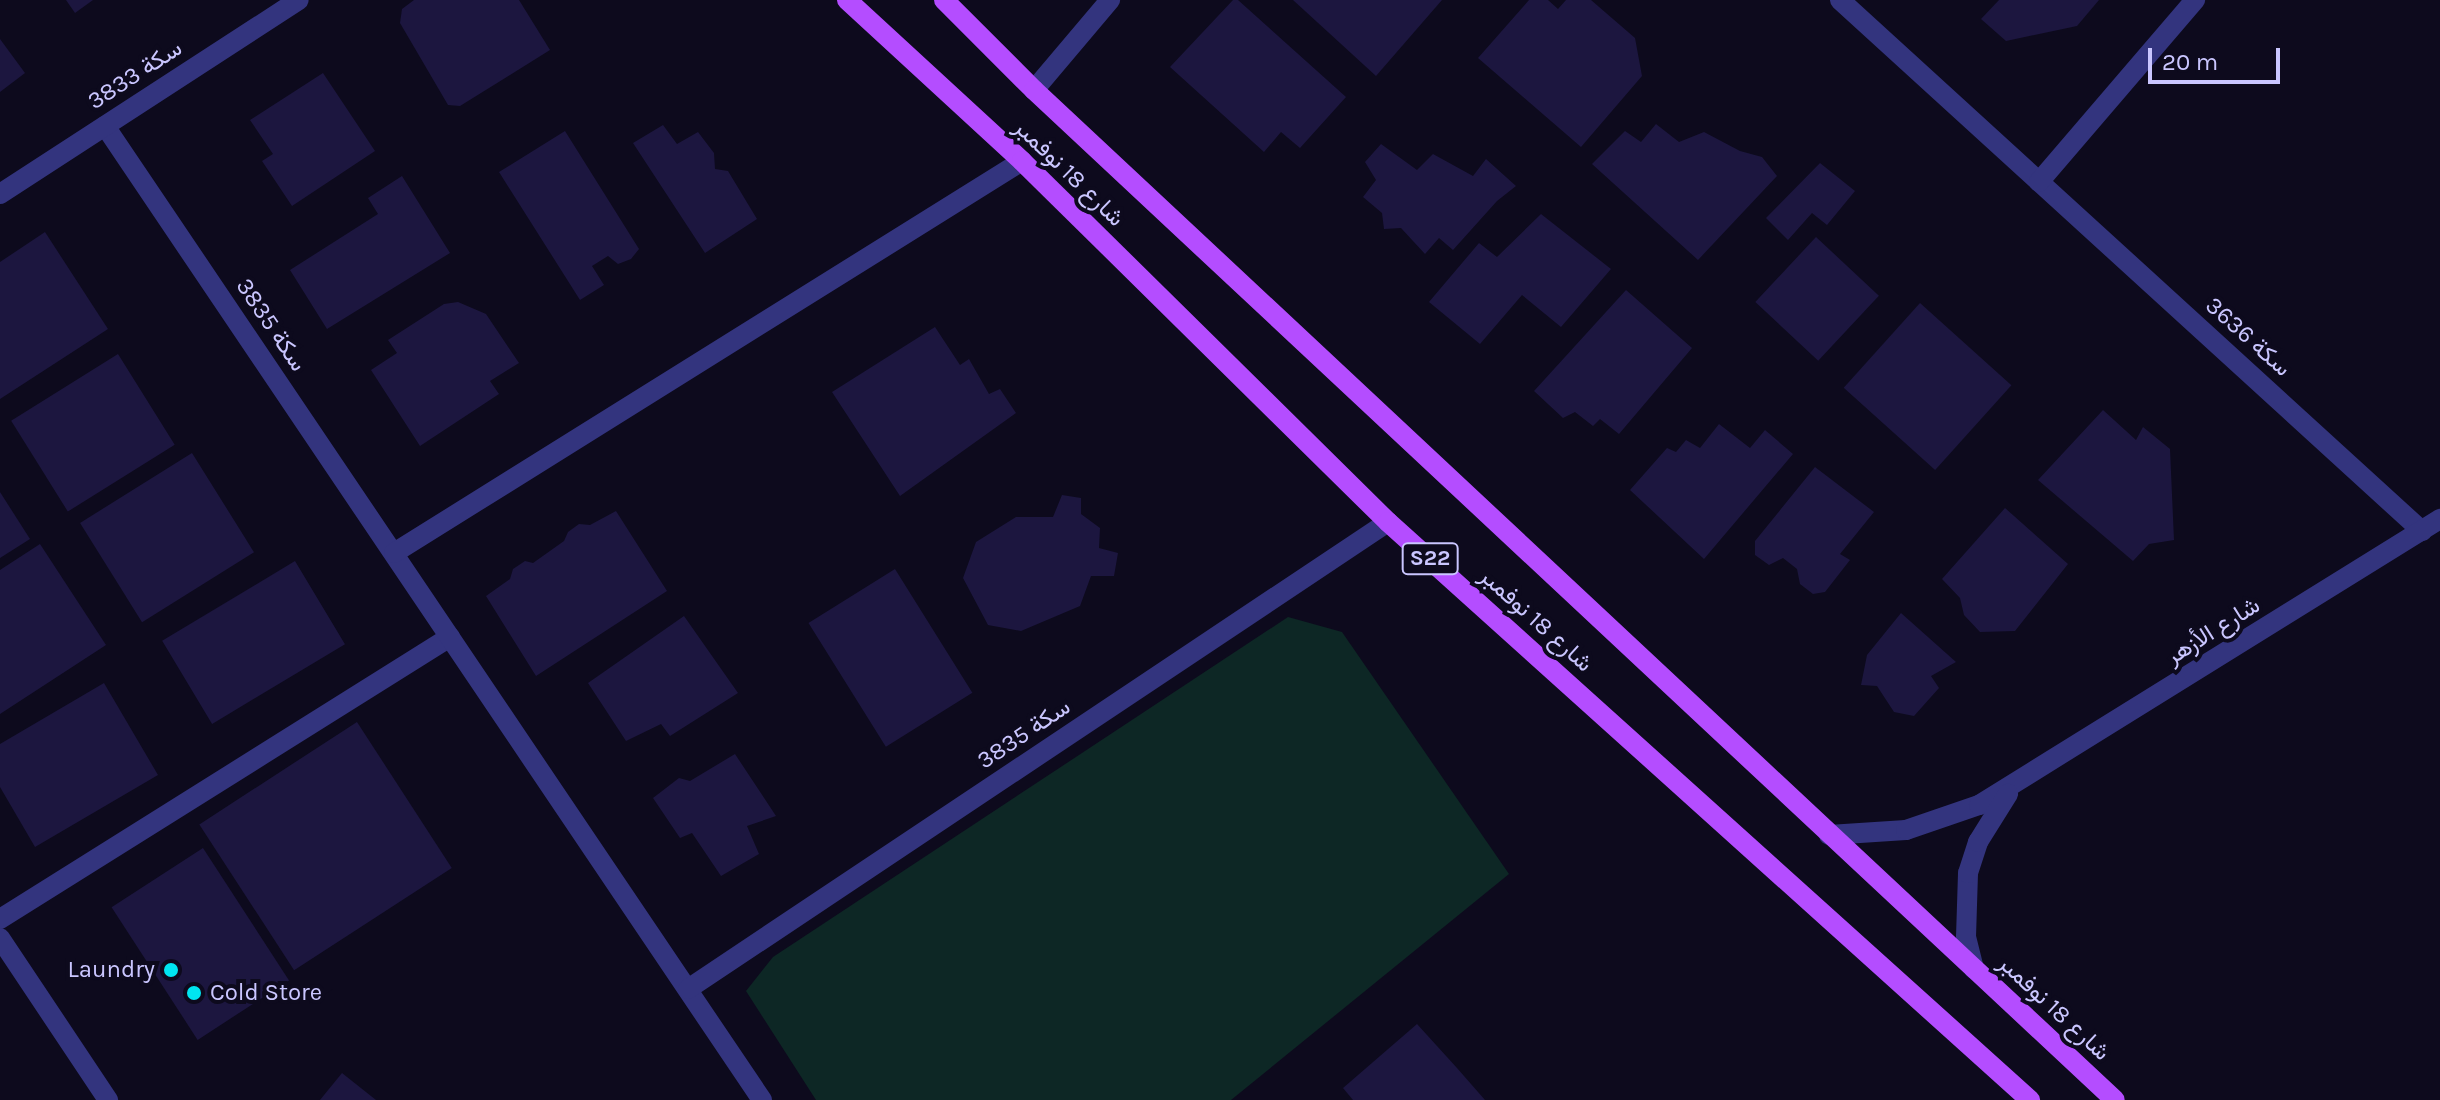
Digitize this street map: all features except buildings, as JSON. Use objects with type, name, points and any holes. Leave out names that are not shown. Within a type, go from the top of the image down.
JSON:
[{"type":"main road","name":"شارع 18 نوفمبر","points":[[847,0],[1022,161],[1388,522],[2030,1100]]},
{"type":"main road","name":"شارع 18 نوفمبر","points":[[944,0],[1034,90],[2115,1100]]},
{"type":"street","name":"سكة 3833","points":[[0,194],[299,0]]},
{"type":"street","points":[[1034,90],[1110,0]]},
{"type":"street","name":"سكة 3636","points":[[1840,0],[2422,531]]},
{"type":"street","points":[[2039,182],[2195,0]]},
{"type":"street","name":"سكة 3835","points":[[105,126],[762,1100]]},
{"type":"street","points":[[394,553],[1022,161]]},
{"type":"street","name":"شارع الأزهر","points":[[1829,835],[1906,830],[1967,810],[2013,787],[2440,519]]},
{"type":"street","name":"سكة 3835","points":[[688,989],[1388,522]]},
{"type":"street","points":[[0,919],[450,637]]},
{"type":"street","name":"شارع الأزهر","points":[[1974,969],[1966,937],[1968,873],[1983,832],[2013,787]]},
{"type":"street","points":[[0,938],[108,1100]]},
{"type":"green space","points":[[1288,617],[1342,632],[1509,874],[1231,1100],[816,1100],[746,991],[773,957]]},
{"type":"place","name":"Laundry","points":[[171,970]]},
{"type":"place","name":"Cold Store","points":[[194,993]]}]
